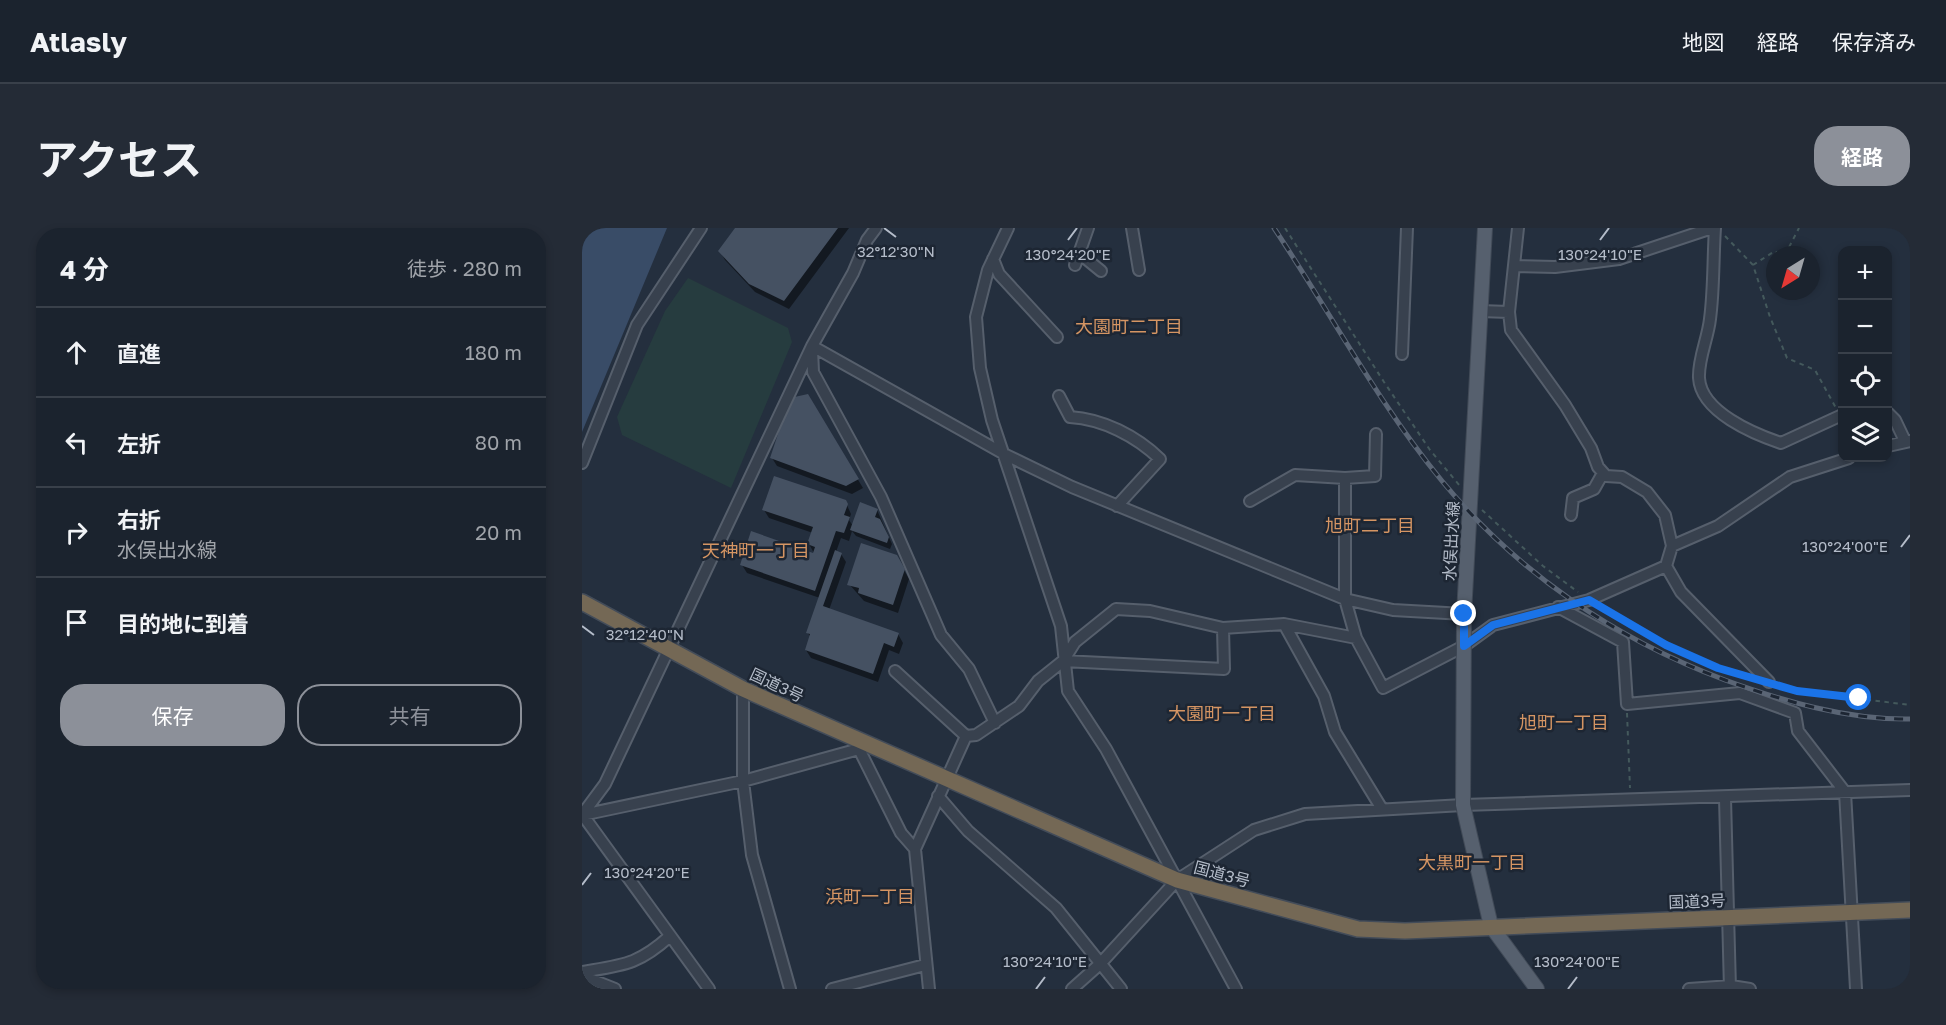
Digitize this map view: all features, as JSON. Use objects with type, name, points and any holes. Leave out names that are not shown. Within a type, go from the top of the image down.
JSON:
[{"type":"highway","name":"国道3号","points":[[582,602],[667,650],[859,746],[946,778],[1177,880],[1358,929],[1405,931],[1910,910]]},
{"type":"main road","name":"水俣出水線","points":[[1485,228],[1464,614],[1462,805],[1491,926]]},
{"type":"main road","points":[[1491,926],[1537,989]]},
{"type":"street","points":[[582,463],[637,325],[700,228]]},
{"type":"street","points":[[582,815],[605,784],[812,346],[853,273],[867,240],[876,228]]},
{"type":"street","points":[[1008,228],[993,259],[976,317],[980,368],[986,397],[1061,626],[1068,691],[1106,749],[1236,989]]},
{"type":"street","points":[[1075,265],[1088,228]]},
{"type":"street","points":[[1132,228],[1139,270]]},
{"type":"street","points":[[1402,354],[1407,228]]},
{"type":"street","points":[[1518,228],[1509,312],[1511,330],[1565,405],[1603,473],[1606,476],[1622,477],[1647,492],[1665,515],[1672,546],[1666,566],[1681,592],[1769,682]]},
{"type":"street","points":[[1515,266],[1555,267],[1619,259],[1717,230],[1710,320],[1699,379],[1707,399],[1727,417],[1754,433],[1781,443],[1838,416]]},
{"type":"street","points":[[1079,254],[1101,271]]},
{"type":"street","points":[[993,259],[999,274],[1057,337]]},
{"type":"street","points":[[1480,311],[1509,312]]},
{"type":"street","points":[[812,346],[1006,455],[1117,506],[1345,599],[1393,610],[1464,614]]},
{"type":"street","points":[[812,346],[813,372],[881,497],[941,635],[969,669],[995,723]]},
{"type":"street","points":[[1059,396],[1070,417],[1100,422],[1142,441],[1160,459],[1117,506]]},
{"type":"street","points":[[1892,417],[1907,441],[1892,445]]},
{"type":"street","points":[[1250,501],[1295,476],[1375,476],[1376,434]]},
{"type":"street","points":[[1672,546],[1718,526],[1790,477],[1838,462]]},
{"type":"street","points":[[1571,515],[1573,498],[1594,489],[1603,473]]},
{"type":"street","points":[[1345,477],[1345,599],[1356,638],[1376,679],[1383,688],[1464,646],[1493,625],[1589,600],[1666,566]]},
{"type":"street","points":[[1558,607],[1623,642],[1626,704],[1740,693],[1795,713],[1798,731],[1845,792],[1856,989]]},
{"type":"street","points":[[895,671],[966,736],[976,735],[1019,706],[1038,681],[1063,661],[1075,642],[1116,609],[1149,611],[1223,628],[1284,624],[1356,638]]},
{"type":"street","points":[[1284,624],[1324,696],[1335,732],[1382,809]]},
{"type":"street","points":[[1063,661],[1224,669],[1223,628]]},
{"type":"street","points":[[743,689],[743,781],[752,855],[790,989]]},
{"type":"street","points":[[929,989],[915,849],[966,736]]},
{"type":"street","points":[[582,815],[743,781],[859,746],[901,833],[915,849]]},
{"type":"street","points":[[1072,989],[1100,964],[1177,880],[1231,843],[1279,820],[1305,813],[1462,805],[1725,798],[1910,790]]},
{"type":"street","points":[[938,796],[968,831],[1056,908],[1120,989]]},
{"type":"street","points":[[1725,798],[1731,987]]},
{"type":"street","points":[[582,815],[705,987]]},
{"type":"street","points":[[582,974],[631,964],[650,955],[670,936]]},
{"type":"street","points":[[832,989],[925,965]]},
{"type":"street","points":[[582,974],[615,989]]},
{"type":"street","points":[[1689,989],[1731,987],[1750,989]]},
{"type":"path","points":[[1285,228],[1430,450],[1470,497],[1513,540],[1589,600],[1666,645],[1718,668],[1797,691],[1910,705]]},
{"type":"path","points":[[1790,246],[1800,228]]},
{"type":"path","points":[[1717,230],[1753,265],[1770,317],[1787,358],[1815,370],[1838,410]]},
{"type":"path","points":[[1753,265],[1766,257]]},
{"type":"path","points":[[1626,704],[1630,800]]},
{"type":"green space","points":[[688,278],[788,328],[792,342],[731,488],[622,435],[617,417],[665,311]]},
{"type":"water","points":[[582,228],[667,228],[582,432]]},
{"type":"building","points":[[735,228],[838,228],[784,301],[749,284],[718,251]]},
{"type":"building","points":[[808,394],[859,479],[846,486],[770,458],[790,398]]},
{"type":"building","points":[[774,476],[846,500],[848,504],[844,515],[850,517],[844,533],[836,531],[815,591],[740,565],[751,531],[813,553],[815,547],[807,544],[813,527],[762,510]]},
{"type":"building","points":[[860,502],[878,509],[875,517],[880,519],[889,537],[887,543],[850,530]]},
{"type":"building","points":[[861,543],[897,555],[905,569],[893,605],[858,593],[859,588],[847,585]]},
{"type":"building","points":[[835,550],[842,553],[823,606],[899,633],[894,647],[884,643],[873,674],[805,650],[810,634],[806,633]]},
{"type":"railway","points":[[1274,228],[1375,389],[1419,451],[1471,514],[1535,573],[1607,623],[1684,663],[1725,680],[1770,695],[1839,713],[1910,719]]},
{"type":"district","name":"大園町二丁目","points":[[1129,326]]},
{"type":"district","name":"旭町二丁目","points":[[1370,525]]},
{"type":"district","name":"天神町一丁目","points":[[756,550]]},
{"type":"district","name":"大園町一丁目","points":[[1222,713]]},
{"type":"district","name":"旭町一丁目","points":[[1564,722]]},
{"type":"district","name":"大黒町一丁目","points":[[1472,862]]},
{"type":"district","name":"浜町一丁目","points":[[870,896]]},
{"type":"route","points":[[1464,614],[1464,646],[1493,625],[1574,602],[1589,600],[1666,645],[1718,668],[1797,691],[1859,698]]}]
